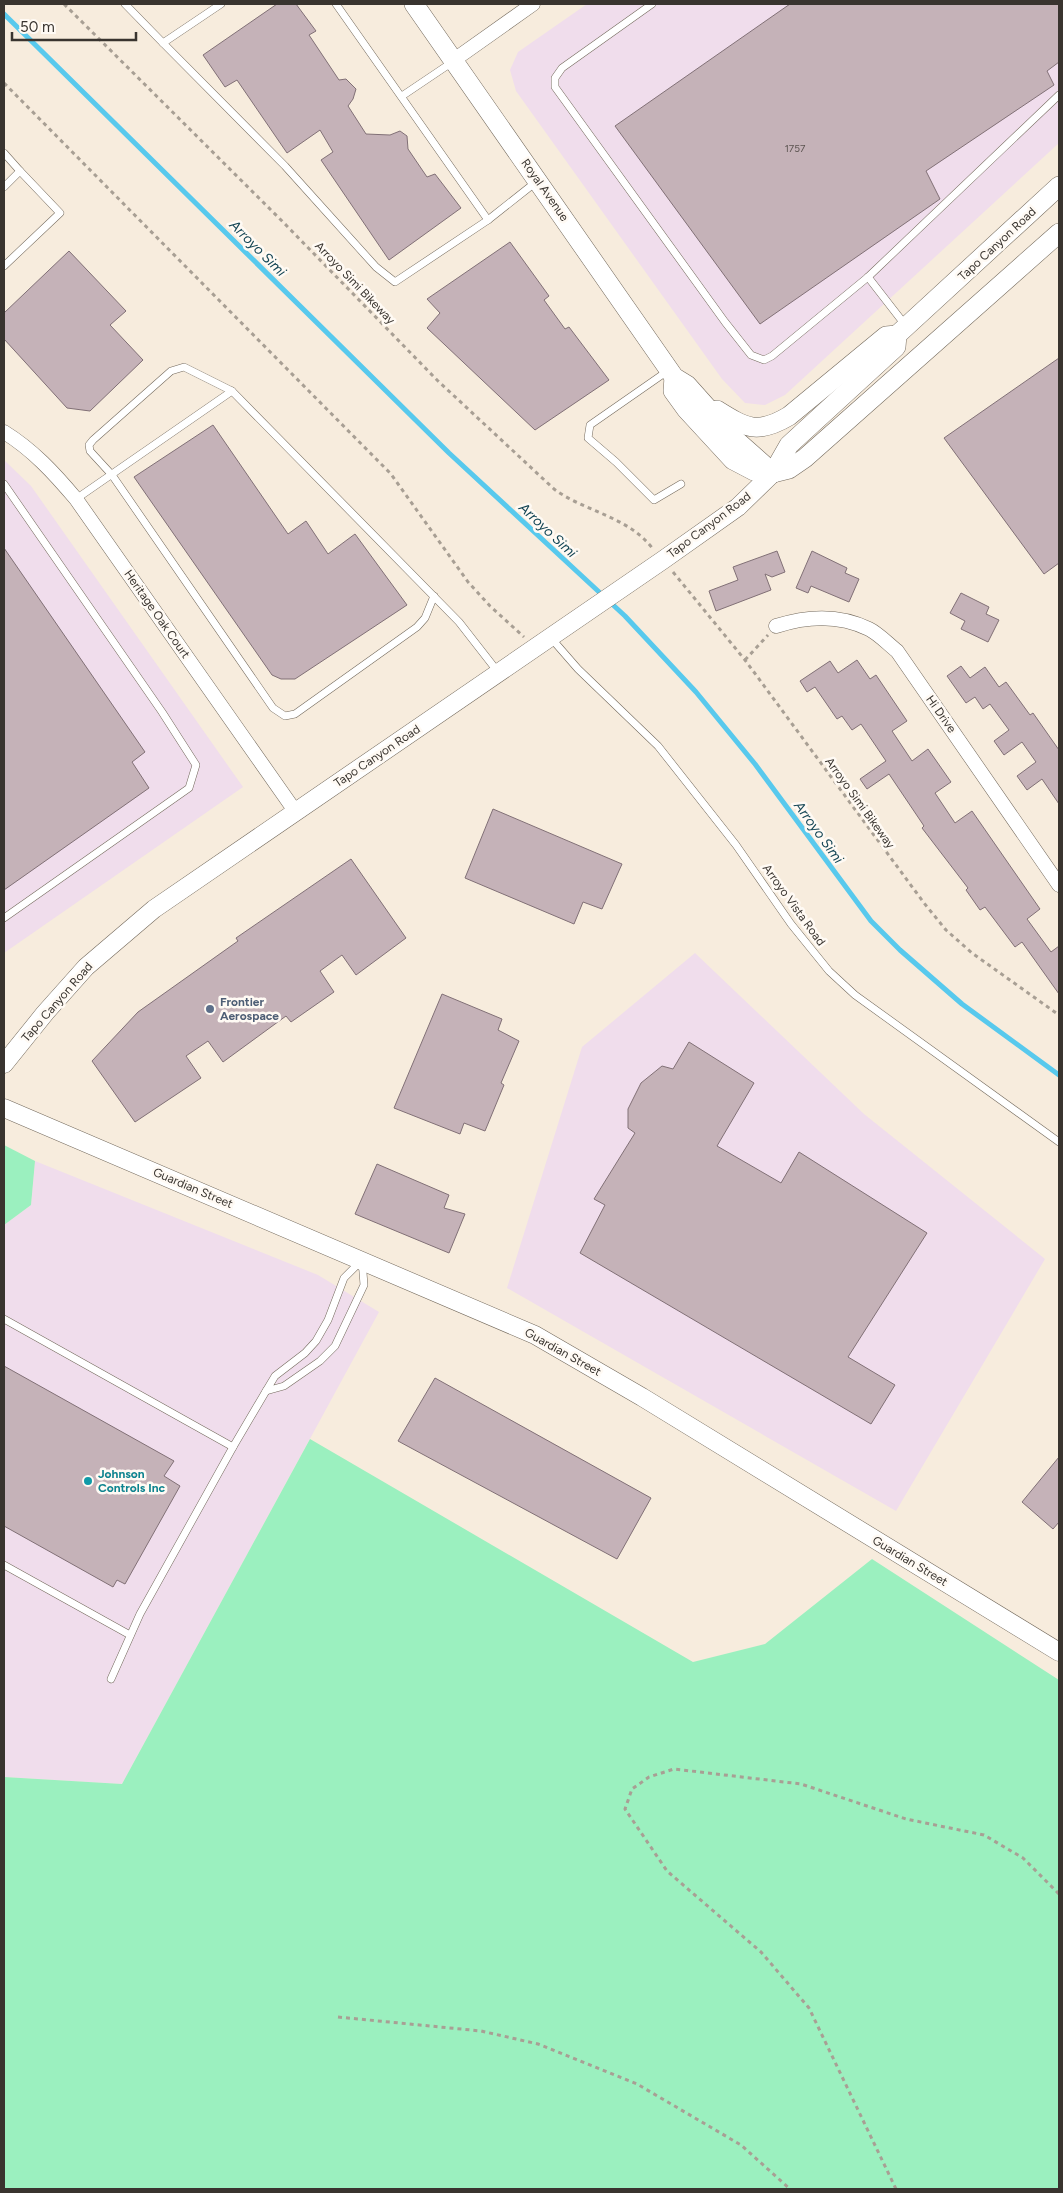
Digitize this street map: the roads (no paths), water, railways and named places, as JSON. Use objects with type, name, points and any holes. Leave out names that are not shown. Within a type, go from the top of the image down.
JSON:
[{"type":"main road","name":"Royal Avenue","points":[[414,4],[672,373],[687,385],[736,441],[773,473]]},
{"type":"main road","name":"Tapo Canyon Road","points":[[773,473],[790,445],[896,347],[902,331],[1059,186]]},
{"type":"main road","name":"Tapo Canyon Road","points":[[773,473],[789,469],[805,458],[1059,233]]},
{"type":"main road","points":[[700,399],[739,424],[758,428],[772,426],[789,416],[886,336],[902,331]]},
{"type":"main road","name":"Royal Avenue","points":[[672,373],[673,391],[686,409],[733,460],[754,471],[773,473]]},
{"type":"street","points":[[454,60],[533,4]]},
{"type":"street","name":"Heritage Oak Court","points":[[4,432],[19,441],[44,462],[76,499],[295,812]]},
{"type":"street","name":"Tapo Canyon Road","points":[[4,1064],[86,966],[154,909],[651,569],[738,506],[773,473]]},
{"type":"street","name":"Hi Drive","points":[[776,626],[797,619],[828,618],[844,620],[870,630],[897,651],[1059,885]]},
{"type":"street","name":"Guardian Street","points":[[4,1108],[535,1335],[642,1397],[1059,1652]]},
{"type":"lane","points":[[125,4],[285,166],[376,267],[395,282],[488,220],[538,180]]},
{"type":"lane","points":[[162,43],[221,4]]},
{"type":"lane","points":[[336,4],[488,220]]},
{"type":"lane","points":[[652,4],[562,68],[555,78],[555,87],[730,328],[751,355],[764,360],[772,356],[868,277],[1059,95]]},
{"type":"lane","points":[[402,96],[454,60]]},
{"type":"lane","points":[[4,153],[60,213],[4,266]]},
{"type":"lane","points":[[4,187],[20,171]]},
{"type":"lane","points":[[868,277],[902,331]]},
{"type":"lane","points":[[434,596],[425,618],[417,627],[295,714],[285,716],[273,708],[112,475],[90,451],[89,445],[170,371],[184,367],[232,391],[434,596],[459,622],[499,674]]},
{"type":"lane","points":[[672,373],[590,425],[588,438],[616,462],[654,500],[681,484]]},
{"type":"lane","points":[[76,499],[232,391]]},
{"type":"lane","points":[[4,484],[162,712],[196,765],[189,788],[4,918]]},
{"type":"lane","name":"Arroyo Vista Road","points":[[551,638],[578,668],[658,746],[736,845],[791,924],[829,971],[855,995],[1059,1142]]},
{"type":"lane","points":[[111,1679],[140,1614],[266,1391],[275,1376],[305,1353],[316,1341],[328,1320],[344,1278],[362,1260]]},
{"type":"lane","points":[[266,1391],[284,1386],[320,1361],[334,1346],[364,1286],[362,1260]]},
{"type":"lane","points":[[4,1319],[233,1447]]},
{"type":"lane","points":[[4,1565],[130,1635]]},
{"type":"waterway","name":"Arroyo Simi","points":[[4,14],[449,453],[625,616],[696,692],[755,764],[871,921],[900,950],[962,1004],[1059,1075]]},
{"type":"place","name":"Frontier Aerospace","points":[[210,1009]]},
{"type":"place","name":"Johnson Controls Inc","points":[[88,1481]]}]
